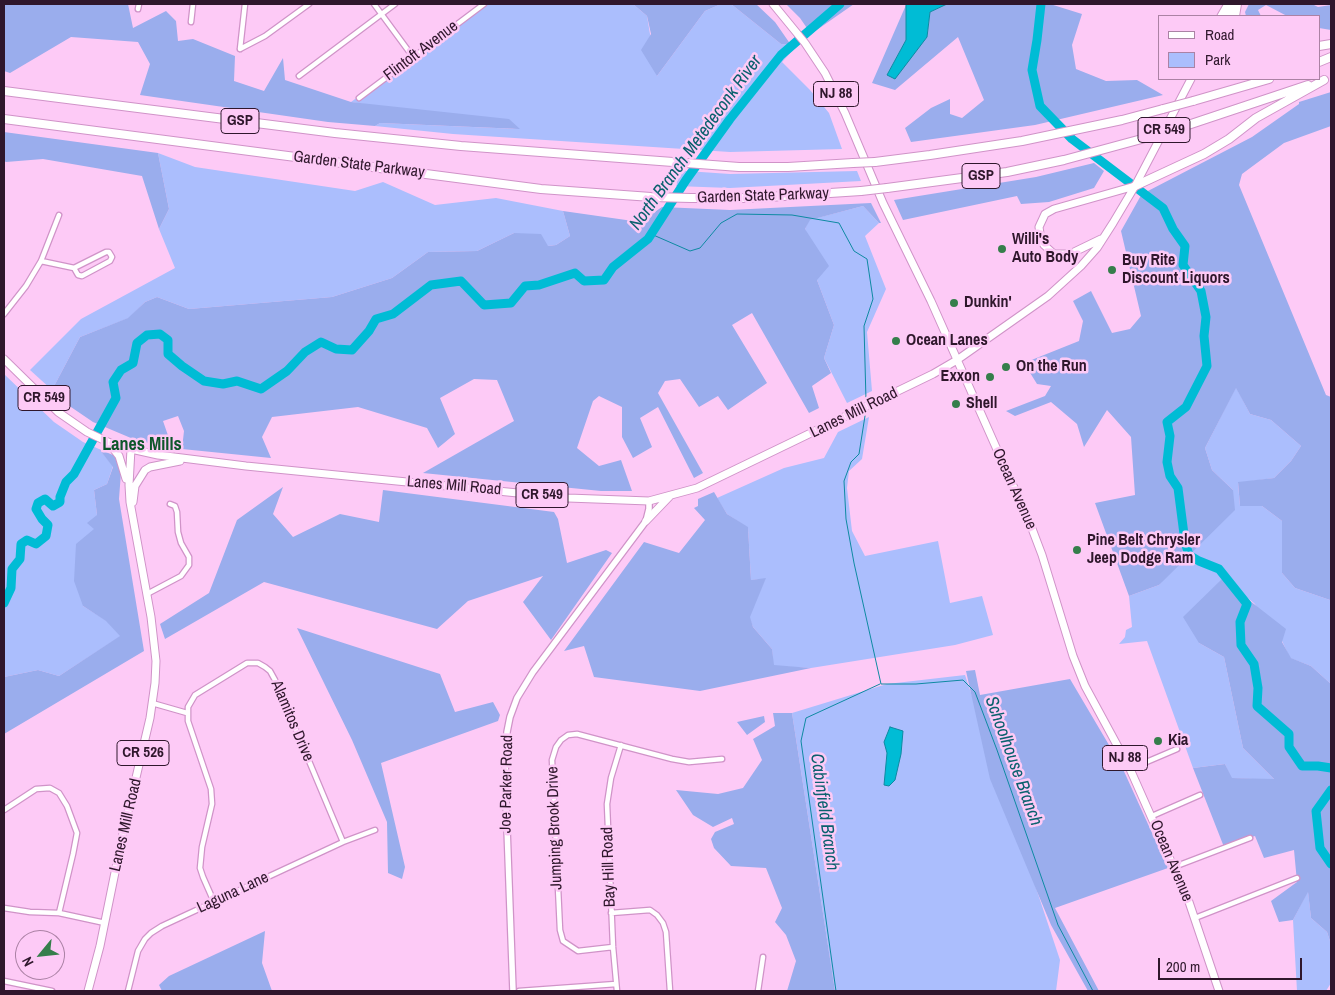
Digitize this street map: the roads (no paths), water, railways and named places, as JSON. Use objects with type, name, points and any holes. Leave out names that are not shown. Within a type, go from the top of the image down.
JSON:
[{"type":"highway","name":"Garden State Parkway","points":[[4,119],[541,189],[651,197],[753,198],[861,191],[1007,172],[1103,150],[1149,137],[1328,79]]},
{"type":"highway","points":[[1138,183],[1204,154],[1229,139],[1256,118],[1328,79]]},
{"type":"highway","name":"Garden State Parkway","points":[[4,91],[382,139],[681,164],[788,167],[875,162],[965,150],[1046,136],[1162,110],[1266,80]]},
{"type":"main road","name":"Ocean Avenue","points":[[773,4],[805,43],[825,73],[845,114],[883,203],[931,301],[1031,526],[1085,686],[1130,768],[1174,867],[1195,918],[1219,991]]},
{"type":"main road","points":[[1222,15],[1228,4]]},
{"type":"main road","points":[[1229,15],[1236,4]]},
{"type":"main road","name":"CR 549","points":[[957,360],[1048,296],[1081,266],[1097,248],[1138,183],[1190,80]]},
{"type":"main road","points":[[1102,239],[1070,254],[1054,254],[1041,240],[1039,227],[1045,214],[1054,209],[1121,190],[1138,183]]},
{"type":"main road","name":"Lanes Mill Road","points":[[4,359],[58,412],[87,432],[106,441],[158,455],[246,466],[568,498],[649,501],[697,488],[917,382],[957,360]]},
{"type":"main road","points":[[106,441],[119,456],[129,491]]},
{"type":"main road","name":"Lanes Mill Road","points":[[88,991],[145,744],[152,703],[156,661],[147,594],[129,491],[131,449]]},
{"type":"main road","points":[[132,512],[135,486],[145,470],[191,459]]},
{"type":"main road","points":[[646,521],[670,496]]},
{"type":"street","points":[[191,22],[193,4]]},
{"type":"street","points":[[245,4],[240,49],[265,36],[309,4]]},
{"type":"street","points":[[374,4],[413,57]]},
{"type":"street","points":[[299,76],[396,4]]},
{"type":"street","name":"Flintoft Avenue","points":[[359,98],[484,4]]},
{"type":"street","points":[[4,314],[26,286],[41,261],[59,215]]},
{"type":"street","points":[[41,261],[74,268],[106,252],[109,252],[112,257],[110,261],[82,276],[78,275],[74,268]]},
{"type":"street","name":"Joe Parker Road","points":[[513,991],[505,774],[507,732],[510,717],[518,698],[534,672],[646,521],[649,501]]},
{"type":"street","points":[[147,594],[181,576],[189,565],[189,557],[181,543],[178,532],[177,512],[175,506],[170,504]]},
{"type":"street","name":"Alamitos Drive","points":[[187,713],[190,701],[195,695],[239,668],[252,662],[265,666],[275,680],[343,842]]},
{"type":"street","points":[[152,703],[187,713],[188,721],[212,789],[212,804],[202,847],[200,868],[214,902]]},
{"type":"street","name":"Jumping Brook Drive","points":[[613,947],[578,951],[563,941],[560,930],[552,760],[556,747],[561,740],[577,734],[689,762],[722,759]]},
{"type":"street","name":"Bay Hill Road","points":[[616,991],[607,804],[611,778],[621,745]]},
{"type":"street","points":[[1130,768],[1178,749]]},
{"type":"street","points":[[4,810],[36,789],[50,788],[59,793],[67,806],[77,832],[59,913]]},
{"type":"street","points":[[1152,816],[1200,795]]},
{"type":"street","name":"Laguna Lane","points":[[128,991],[138,952],[144,939],[162,926],[343,842],[375,830]]},
{"type":"street","points":[[1174,867],[1250,838]]},
{"type":"street","points":[[1195,918],[1297,878]]},
{"type":"street","points":[[4,908],[30,912],[59,913],[105,923]]},
{"type":"street","points":[[611,913],[650,910],[657,915],[663,923],[666,932],[670,991]]},
{"type":"street","points":[[758,991],[763,957]]},
{"type":"street","points":[[4,981],[52,991]]},
{"type":"street","points":[[520,991],[616,984]]},
{"type":"waterway","name":"North Branch Metedeconk River","points":[[4,603],[11,588],[12,569],[20,559],[21,544],[27,540],[36,544],[46,536],[48,525],[36,509],[38,503],[45,499],[53,506],[60,502],[66,482],[74,474],[116,398],[113,382],[121,370],[133,363],[137,343],[147,335],[160,334],[168,340],[168,354],[204,381],[223,384],[237,381],[261,389],[287,371],[305,352],[321,342],[336,349],[352,350],[369,331],[376,319],[393,314],[431,285],[461,281],[484,305],[511,303],[525,286],[539,285],[575,273],[584,281],[604,280],[613,267],[648,239],[686,180],[730,119],[781,55],[840,4]]},
{"type":"waterway","points":[[1041,4],[1032,70],[1040,106],[1072,139],[1163,208],[1173,229],[1185,246],[1183,265],[1201,291],[1206,317],[1204,336],[1207,366],[1186,407],[1167,422],[1170,436],[1167,462],[1170,476],[1178,488],[1185,542],[1189,555],[1219,569],[1247,604],[1240,622],[1241,645],[1254,664],[1258,688],[1257,706],[1289,734],[1289,747],[1302,766],[1331,768]]},
{"type":"waterway","name":"Schoolhouse Branch","points":[[651,234],[690,251],[700,248],[721,223],[737,214],[792,215],[839,223],[854,251],[867,259],[873,299],[864,326],[866,400]]},
{"type":"waterway","name":"Schoolhouse Branch","points":[[865,416],[859,454],[851,462],[844,481],[846,519],[881,684],[916,684],[963,680],[975,692],[1058,925],[1093,991]]},
{"type":"waterway","name":"Cabinfield Branch","points":[[836,991],[801,741],[806,718],[880,684]]},
{"type":"waterway","points":[[1331,790],[1316,811],[1320,848],[1331,864]]},
{"type":"place","name":"Willi's Auto Body","points":[[1002,249]]},
{"type":"place","name":"Buy Rite Discount Liquors","points":[[1112,270]]},
{"type":"place","name":"Dunkin'","points":[[954,303]]},
{"type":"place","name":"Ocean Lanes","points":[[896,341]]},
{"type":"place","name":"On the Run","points":[[1006,367]]},
{"type":"place","name":"Exxon","points":[[990,377]]},
{"type":"place","name":"Shell","points":[[956,404]]},
{"type":"place","name":"Pine Belt Chrysler Jeep Dodge Ram","points":[[1077,550]]},
{"type":"place","name":"Kia","points":[[1158,741]]},
{"type":"district","name":"Lanes Mills","points":[[142,445]]}]
